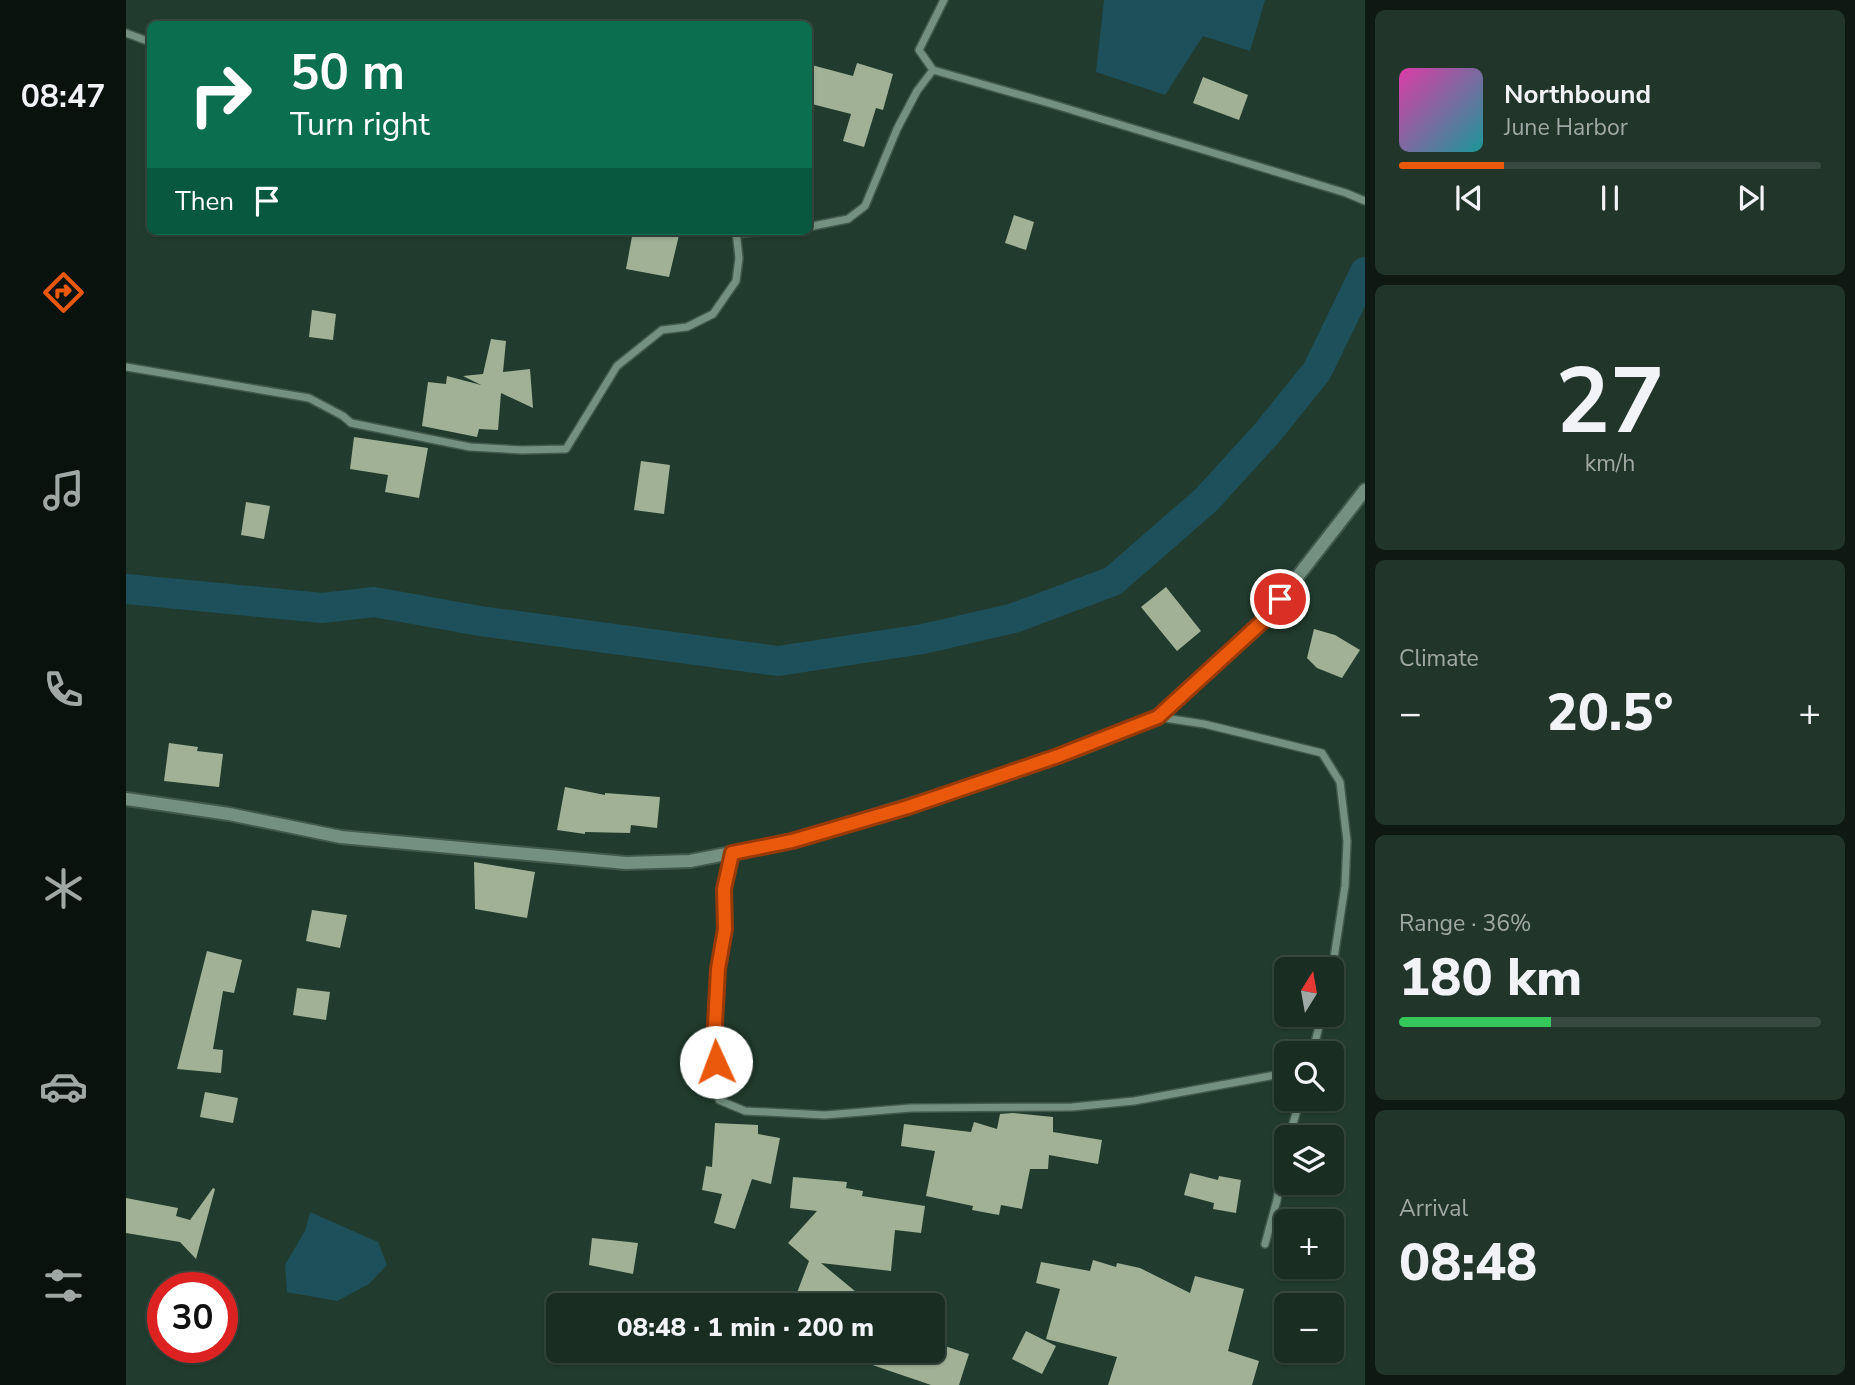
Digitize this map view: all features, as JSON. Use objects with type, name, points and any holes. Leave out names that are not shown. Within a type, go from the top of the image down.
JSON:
[{"type":"street","points":[[944,0],[919,50],[933,70],[1079,112],[1365,201]]},
{"type":"street","points":[[126,33],[147,41]]},
{"type":"street","points":[[812,225],[848,219],[865,206],[897,129],[917,91],[933,70]]},
{"type":"street","points":[[126,367],[309,398],[343,416],[351,424],[470,447],[566,449],[617,366],[662,330],[687,327],[713,314],[736,281],[739,258],[736,235]]},
{"type":"street","points":[[126,799],[229,814],[341,837],[626,863],[690,862],[792,841],[908,807],[1058,756],[1158,717],[1263,621],[1365,490]]},
{"type":"street","points":[[1158,717],[1264,737],[1322,753],[1340,782],[1347,841],[1345,886],[1334,957]]},
{"type":"street","points":[[732,853],[724,889],[725,929],[718,969],[714,1043],[719,1100],[746,1111],[825,1115],[911,1108],[1072,1107],[1134,1101],[1274,1075]]},
{"type":"street","points":[[1265,1244],[1278,1195]]},
{"type":"water","points":[[1104,0],[1265,0],[1250,51],[1203,36],[1165,95],[1096,72]]},
{"type":"water","points":[[310,1212],[378,1242],[387,1265],[369,1284],[337,1301],[287,1292],[285,1265],[305,1231]]},
{"type":"building","points":[[857,63],[893,74],[883,110],[876,108],[864,147],[843,141],[851,114],[812,104],[812,65],[853,76]]},
{"type":"building","points":[[1203,77],[1248,95],[1239,120],[1193,103]]},
{"type":"building","points":[[1014,215],[1034,222],[1026,250],[1005,243]]},
{"type":"building","points":[[632,235],[679,235],[669,277],[626,269]]},
{"type":"building","points":[[312,310],[336,314],[333,340],[309,337]]},
{"type":"building","points":[[491,339],[506,341],[503,372],[530,369],[533,408],[501,393],[498,430],[479,429],[477,437],[422,426],[428,382],[446,384],[447,376],[481,385],[463,376],[483,374]]},
{"type":"building","points":[[354,437],[428,448],[419,498],[385,492],[388,475],[350,469]]},
{"type":"building","points":[[641,461],[670,465],[664,514],[634,510]]},
{"type":"building","points":[[246,502],[270,506],[264,539],[241,535]]},
{"type":"building","points":[[1166,587],[1201,631],[1177,651],[1141,607]]},
{"type":"building","points":[[1314,629],[1335,635],[1360,650],[1342,678],[1317,668],[1307,658]]},
{"type":"building","points":[[169,743],[198,747],[197,751],[223,754],[219,787],[164,781]]},
{"type":"building","points":[[565,787],[605,795],[660,797],[657,828],[631,825],[630,833],[585,834],[557,830]]},
{"type":"building","points":[[474,862],[535,872],[527,918],[475,909]]},
{"type":"building","points":[[312,910],[347,915],[340,948],[306,941]]},
{"type":"building","points":[[207,951],[242,960],[234,993],[223,991],[213,1049],[223,1050],[221,1073],[177,1069]]},
{"type":"building","points":[[297,988],[330,992],[326,1020],[293,1015]]},
{"type":"building","points":[[205,1092],[238,1098],[233,1123],[200,1117]]},
{"type":"building","points":[[1000,1114],[1053,1117],[1053,1132],[1102,1140],[1098,1164],[1049,1155],[1048,1169],[1030,1169],[1022,1209],[1001,1205],[999,1215],[972,1210],[973,1206],[926,1196],[935,1151],[901,1146],[904,1124],[971,1132],[974,1122],[997,1129]]},
{"type":"building","points":[[715,1123],[758,1125],[758,1134],[780,1138],[771,1184],[752,1179],[735,1229],[714,1223],[722,1194],[702,1190],[706,1166],[712,1167]]},
{"type":"building","points":[[1190,1173],[1218,1180],[1219,1176],[1241,1180],[1236,1213],[1213,1209],[1214,1203],[1184,1195]]},
{"type":"building","points":[[793,1177],[847,1182],[846,1188],[863,1191],[862,1196],[925,1206],[921,1233],[895,1230],[891,1271],[821,1263],[857,1293],[797,1293],[809,1261],[788,1243],[817,1211],[790,1208]]},
{"type":"building","points":[[213,1188],[215,1189],[196,1259],[180,1242],[126,1233],[126,1198],[178,1208],[176,1216],[190,1220]]},
{"type":"building","points":[[592,1238],[638,1243],[633,1274],[589,1265]]},
{"type":"building","points":[[1093,1260],[1116,1267],[1117,1263],[1140,1268],[1190,1293],[1195,1276],[1244,1289],[1228,1351],[1259,1361],[1252,1385],[1108,1385],[1117,1357],[1046,1339],[1060,1289],[1036,1283],[1041,1262],[1090,1271]]},
{"type":"building","points":[[1026,1331],[1056,1346],[1042,1374],[1012,1359]]},
{"type":"building","points":[[945,1346],[969,1354],[959,1385],[931,1385],[866,1363],[945,1363]]},
{"type":"waterway","points":[[126,589],[322,608],[374,602],[480,621],[778,661],[923,639],[1014,618],[1113,581],[1206,500],[1267,433],[1317,371],[1365,272]]},
{"type":"route","points":[[716,1062],[714,1043],[718,969],[725,929],[724,889],[732,853],[792,841],[908,807],[1082,748],[1158,717],[1263,621],[1280,599]]}]
